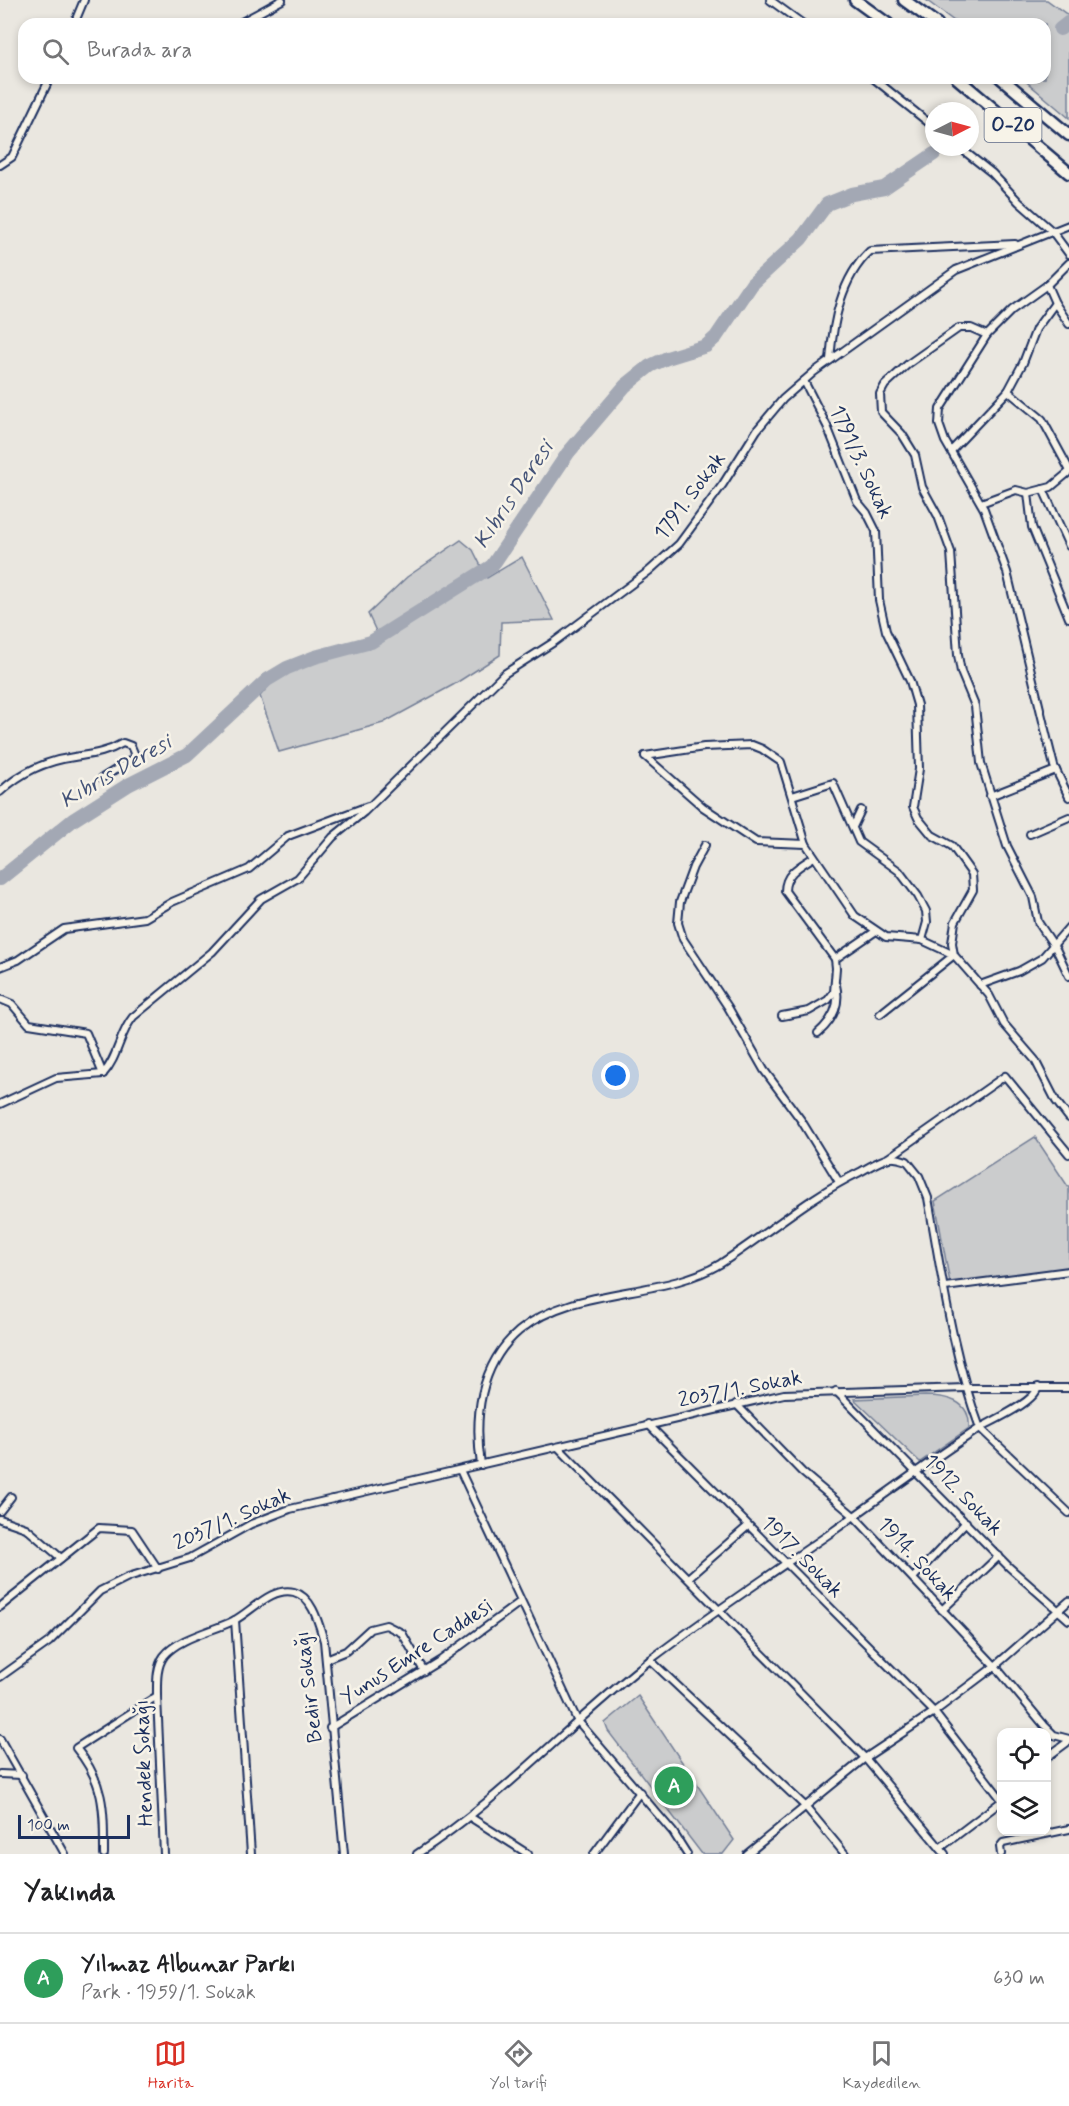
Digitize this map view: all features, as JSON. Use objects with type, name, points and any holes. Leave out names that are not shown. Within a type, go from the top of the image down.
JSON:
[{"type":"highway","points":[[855,0],[880,18]]},
{"type":"highway","points":[[904,0],[929,18]]},
{"type":"highway","name":"O-20","points":[[964,84],[1069,174]]},
{"type":"highway","name":"O-20","points":[[1008,84],[1069,135]]},
{"type":"street","points":[[76,18],[84,0]]},
{"type":"street","points":[[249,18],[282,0]]},
{"type":"street","points":[[770,0],[795,18]]},
{"type":"street","points":[[0,165],[12,157],[47,84]]},
{"type":"street","points":[[880,84],[925,120]]},
{"type":"street","points":[[970,156],[992,173],[1019,202],[1052,231],[1069,254]]},
{"type":"street","name":"1791. Sokak","points":[[103,1074],[110,1064],[125,1028],[133,1017],[212,952],[261,899],[298,878],[333,837],[369,806],[504,674],[554,642],[649,571],[679,544],[723,484],[757,430],[783,399],[830,360],[956,270],[1069,225]]},
{"type":"street","points":[[830,360],[833,326],[845,291],[858,262],[870,251],[1019,244]]},
{"type":"street","points":[[1068,794],[1056,770],[1007,572],[981,503],[951,451],[939,424],[940,409],[987,335],[1012,310],[1047,285],[1069,263]]},
{"type":"street","points":[[1047,285],[1055,303],[1069,324]]},
{"type":"street","points":[[951,451],[1008,391],[1023,363],[1036,329],[1055,303]]},
{"type":"street","points":[[987,335],[971,328],[958,328],[908,364],[885,385],[879,399],[881,412],[902,434],[915,455],[922,487],[938,516],[951,552],[955,635],[961,672],[975,706],[981,763],[990,796],[1007,846],[1033,897],[1038,922],[1069,975]]},
{"type":"street","name":"1791/3. Sokak","points":[[804,381],[827,426],[857,501],[867,513],[876,531],[879,600],[886,631],[910,681],[917,705],[919,769],[913,807],[918,818],[932,835],[952,846],[972,874],[973,890],[955,922],[952,943],[954,955]]},
{"type":"street","points":[[981,503],[1016,490],[1028,493],[1051,487],[1069,471],[1042,419],[1008,391]]},
{"type":"street","points":[[1043,489],[1069,546]]},
{"type":"street","points":[[1028,493],[1032,527],[1069,618]]},
{"type":"street","points":[[0,792],[25,773],[46,762],[97,755],[123,743],[131,746],[134,753],[133,759],[102,778]]},
{"type":"street","points":[[806,844],[756,842],[703,807],[645,756],[704,747],[752,745],[781,762],[806,844],[855,916],[886,937],[922,940],[954,955],[989,995],[1004,1024],[1035,1060],[1056,1101],[1069,1118]]},
{"type":"street","points":[[990,796],[1056,770]]},
{"type":"street","points":[[792,796],[833,783],[866,849],[899,871],[918,896],[926,911],[927,922],[922,940]]},
{"type":"street","points":[[0,967],[18,960],[64,928],[145,918],[172,902],[249,869],[288,836],[369,806]]},
{"type":"street","points":[[853,827],[861,810]]},
{"type":"street","points":[[1030,834],[1069,817]]},
{"type":"street","points":[[705,845],[693,867],[680,902],[678,923],[683,939],[728,1007],[764,1070],[801,1120],[839,1182]]},
{"type":"street","points":[[782,1016],[809,1011],[828,1000],[834,992],[835,958],[785,891],[785,882],[794,870],[814,857]]},
{"type":"street","points":[[980,985],[1019,971],[1042,958],[1069,927]]},
{"type":"street","points":[[835,958],[876,930]]},
{"type":"street","points":[[880,1014],[954,955]]},
{"type":"street","points":[[818,1034],[835,1014],[839,998],[835,982]]},
{"type":"street","points":[[0,999],[12,1004],[29,1024],[86,1034],[103,1074],[56,1078],[0,1104]]},
{"type":"street","points":[[481,1465],[477,1426],[482,1392],[493,1365],[518,1332],[535,1320],[562,1307],[707,1270],[839,1182],[887,1158],[1005,1076],[1069,1154]]},
{"type":"street","points":[[887,1158],[907,1161],[924,1186],[965,1388],[980,1428],[1069,1513]]},
{"type":"street","points":[[945,1287],[1069,1271]]},
{"type":"street","points":[[417,1854],[470,1817],[550,1748],[577,1720],[650,1660],[980,1428],[1027,1401],[1037,1393],[1038,1387]]},
{"type":"street","name":"2037/1. Sokak","points":[[0,1677],[49,1642],[100,1591],[128,1577],[189,1558],[251,1524],[290,1509],[438,1472],[460,1470],[648,1424],[784,1394],[965,1388],[1069,1388]]},
{"type":"street","name":"1912. Sokak","points":[[836,1391],[918,1471],[999,1556],[1055,1610],[1069,1620]]},
{"type":"street","name":"1914. Sokak","points":[[736,1404],[802,1472],[854,1516],[995,1666],[1054,1735],[1069,1740]]},
{"type":"street","name":"1917. Sokak","points":[[648,1424],[934,1712],[997,1790]]},
{"type":"street","points":[[558,1447],[865,1758],[945,1854]]},
{"type":"street","points":[[460,1470],[577,1720],[673,1832],[687,1854]]},
{"type":"street","points":[[0,1511],[11,1497]]},
{"type":"street","points":[[0,1519],[26,1528],[61,1558]]},
{"type":"street","points":[[913,1578],[966,1522]]},
{"type":"street","points":[[688,1578],[748,1526]]},
{"type":"street","name":"2037/1. Sokak","points":[[0,1607],[99,1528],[132,1530],[158,1569]]},
{"type":"street","points":[[942,1610],[999,1556]]},
{"type":"street","name":"Bedir Sokağı","points":[[158,1671],[164,1656],[181,1644],[235,1620],[282,1591],[294,1592],[303,1597],[316,1616],[324,1641],[330,1728],[344,1854]]},
{"type":"street","points":[[748,1854],[865,1758],[934,1712],[995,1666],[1055,1610],[1069,1601]]},
{"type":"street","name":"Yunus Emre Caddesi","points":[[330,1728],[424,1671],[520,1602]]},
{"type":"street","points":[[235,1620],[251,1854]]},
{"type":"street","points":[[326,1659],[346,1651],[370,1629],[386,1625],[402,1633],[424,1671]]},
{"type":"street","points":[[650,1660],[806,1807],[845,1854]]},
{"type":"street","name":"Hendek Sokağı","points":[[158,1671],[157,1696],[164,1854]]},
{"type":"street","points":[[104,1854],[99,1786],[92,1768],[76,1749],[157,1696]]},
{"type":"street","points":[[0,1739],[65,1854]]},
{"type":"street","points":[[1051,1755],[1069,1740]]},
{"type":"street","points":[[0,1774],[22,1775]]},
{"type":"street","points":[[594,1854],[640,1792]]},
{"type":"street","points":[[940,1848],[997,1805]]},
{"type":"street","points":[[470,1817],[528,1854]]},
{"type":"street","points":[[1051,1831],[1069,1828]]},
{"type":"street","points":[[1001,1854],[1000,1847],[1003,1843],[1023,1836]]},
{"type":"shaded area","points":[[926,0],[1047,0],[1069,16],[1069,118],[1029,84],[1051,84],[1051,18],[950,18]]},
{"type":"shaded area","points":[[461,540],[473,550],[487,578],[522,557],[554,620],[501,622],[500,655],[453,685],[383,723],[279,752],[260,696],[278,676],[380,640],[368,614],[407,577]]},
{"type":"shaded area","points":[[1035,1137],[1069,1188],[1069,1268],[950,1283],[935,1201]]},
{"type":"shaded area","points":[[941,1397],[956,1402],[966,1411],[969,1428],[920,1462],[854,1399]]},
{"type":"shaded area","points":[[638,1696],[734,1840],[723,1854],[702,1854],[608,1731],[605,1723]]},
{"type":"waterway","name":"Kıbrıs Deresi","points":[[1060,29],[1069,22]]},
{"type":"waterway","name":"Kıbrıs Deresi","points":[[0,879],[73,820],[128,785],[187,755],[267,680],[287,668],[315,657],[371,642],[492,566],[568,453],[625,386],[650,366],[667,358],[706,346],[716,337],[752,284],[801,239],[827,204],[852,194],[884,188],[931,156]]},
{"type":"place","name":"Yılmaz Albunar Parkı","points":[[674,1786]]}]
